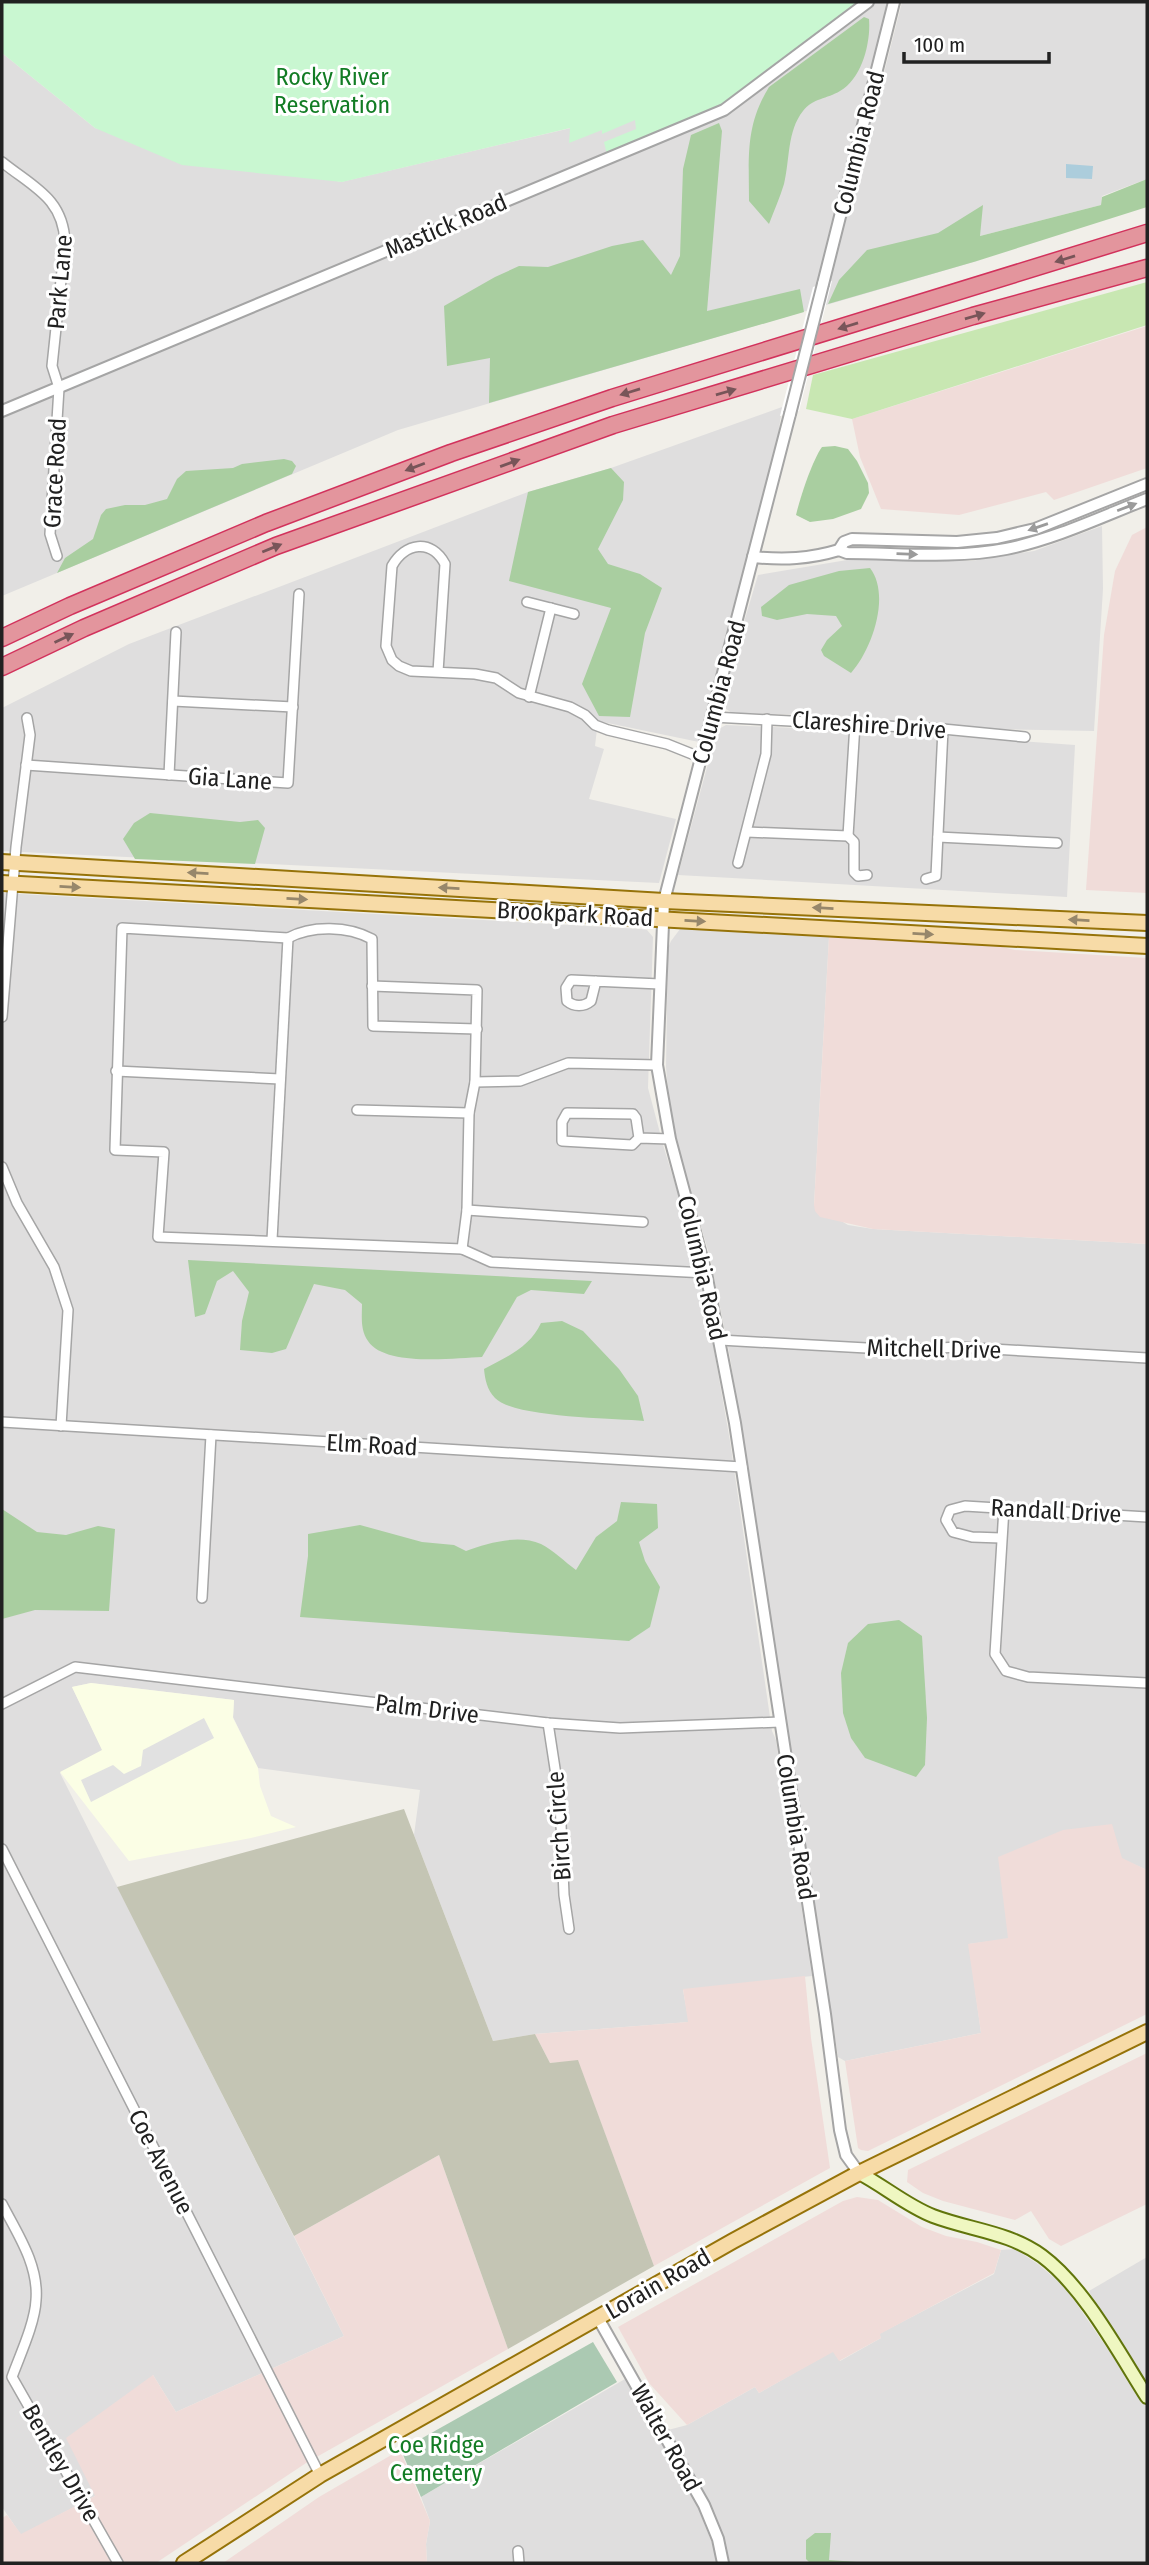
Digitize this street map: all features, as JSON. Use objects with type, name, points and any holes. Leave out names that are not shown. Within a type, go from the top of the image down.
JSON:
[{"type":"highway","points":[[2,638],[70,606],[266,523],[451,453],[612,398],[1147,233]]},
{"type":"highway","points":[[2,667],[85,628],[276,546],[613,425],[973,316],[1147,268]]},
{"type":"main road","name":"Brookpark Road","points":[[8,862],[664,901],[1147,923]]},
{"type":"main road","name":"Brookpark Road","points":[[8,883],[1147,946]]},
{"type":"main road","name":"Lorain Road","points":[[184,2563],[320,2475],[733,2241],[859,2173],[1147,2032]]},
{"type":"main road","points":[[859,2173],[929,2215],[998,2233],[1022,2243],[1043,2257],[1077,2291],[1147,2397]]},
{"type":"street","name":"Mastick Road","points":[[2,411],[723,110],[868,2]]},
{"type":"street","name":"Columbia Road","points":[[859,2173],[846,2155],[840,2130],[825,2014],[742,1467],[720,1340],[706,1273],[670,1139],[657,1065],[664,901],[894,2]]},
{"type":"street","name":"Park Lane","points":[[2,162],[57,205],[64,222],[65,242],[52,366],[59,388]]},
{"type":"street","name":"Grace Road","points":[[57,556],[50,534],[59,388]]},
{"type":"street","points":[[839,550],[844,542],[852,539],[957,542],[1016,534],[1035,529],[1147,484]]},
{"type":"street","points":[[753,557],[808,559],[839,550],[846,553],[941,555],[1006,549],[1035,542],[1147,499]]},
{"type":"street","points":[[438,672],[445,564],[435,551],[418,546],[399,554],[393,566],[386,646],[392,660],[411,671],[486,675],[529,696],[570,707],[585,715],[595,725],[608,730],[667,744],[702,758]]},
{"type":"street","name":"Gia Lane","points":[[26,765],[288,783],[299,594]]},
{"type":"street","points":[[527,602],[575,614]]},
{"type":"street","points":[[529,696],[551,608]]},
{"type":"street","points":[[169,775],[176,632]]},
{"type":"street","points":[[173,701],[293,707]]},
{"type":"street","name":"Clareshire Drive","points":[[713,717],[943,729],[1025,737]]},
{"type":"street","points":[[2,1017],[8,862],[30,735],[27,718]]},
{"type":"street","points":[[738,863],[766,754],[767,719]]},
{"type":"street","points":[[848,836],[855,724]]},
{"type":"street","points":[[926,879],[936,876],[943,729]]},
{"type":"street","points":[[747,832],[848,836],[854,842],[854,872],[858,876],[867,875]]},
{"type":"street","points":[[938,838],[1057,843]]},
{"type":"street","points":[[477,1029],[373,1026],[372,939],[361,933],[306,929],[288,938],[121,928],[115,1150],[164,1152],[158,1237],[462,1249],[491,1262],[706,1273]]},
{"type":"street","points":[[272,1240],[288,938]]},
{"type":"street","points":[[596,981],[660,984]]},
{"type":"street","points":[[372,986],[477,990],[475,1082],[469,1113],[467,1210],[462,1249]]},
{"type":"street","points":[[475,1082],[520,1081],[568,1063],[657,1065]]},
{"type":"street","points":[[116,1071],[280,1079]]},
{"type":"street","points":[[357,1110],[469,1113]]},
{"type":"street","points":[[639,1138],[633,1114],[577,1111],[567,1113],[562,1122],[562,1141],[632,1144],[639,1138],[670,1139]]},
{"type":"street","points":[[2,1167],[17,1203],[54,1267],[68,1310],[61,1426]]},
{"type":"street","points":[[467,1210],[643,1222]]},
{"type":"street","name":"Mitchell Drive","points":[[720,1340],[903,1350],[958,1347],[1147,1357]]},
{"type":"street","name":"Elm Road","points":[[2,1422],[742,1467]]},
{"type":"street","points":[[202,1598],[211,1435]]},
{"type":"street","name":"Randall Drive","points":[[1001,1538],[972,1537],[953,1532],[946,1520],[950,1510],[965,1506],[1147,1517]]},
{"type":"street","points":[[1004,1508],[995,1654],[1006,1671],[1028,1677],[1147,1683]]},
{"type":"street","name":"Palm Drive","points":[[2,1704],[75,1667],[548,1723],[620,1728],[780,1722]]},
{"type":"street","name":"Birch Circle","points":[[548,1723],[560,1801],[564,1895],[569,1929]]},
{"type":"street","name":"Coe Avenue","points":[[2,1849],[320,2475]]},
{"type":"street","name":"Bentley Drive","points":[[2,2204],[34,2274],[36,2301],[12,2377],[118,2563]]},
{"type":"street","name":"Walter Road","points":[[598,2318],[704,2505],[718,2539],[723,2563]]},
{"type":"street","points":[[2,2376],[12,2377]]},
{"type":"street","points":[[518,2552],[519,2563]]},
{"type":"shaded area","points":[[855,2],[892,2],[883,77],[902,2],[1147,2],[1147,179],[1102,196],[1101,205],[980,236],[977,261],[398,430],[2,596],[2,53],[95,128],[341,182],[571,128],[570,142]]},
{"type":"shaded area","points":[[1147,326],[1147,468],[1054,500],[1046,492],[959,515],[881,509],[860,457],[852,419]]},
{"type":"shaded area","points":[[782,407],[777,444],[699,742],[598,721],[595,746],[604,749],[589,799],[676,819],[659,883],[2,851],[2,708],[129,644],[528,492],[611,468]]},
{"type":"shaded area","points":[[1102,526],[1103,589],[1094,731],[990,729],[838,716],[732,713],[722,706],[722,696],[758,575],[853,559],[971,561],[1034,551]]},
{"type":"shaded area","points":[[1147,527],[1147,893],[1086,890],[1104,635],[1115,571],[1132,535]]},
{"type":"shaded area","points":[[726,725],[926,734],[1075,745],[1067,897],[678,875],[717,730]]},
{"type":"shaded area","points":[[2,893],[641,929],[647,930],[653,937],[648,1088],[698,1259],[730,1441],[772,1731],[776,1740],[812,1976],[683,1990],[689,2022],[535,2034],[493,2041],[414,1835],[420,1790],[258,1768],[233,1717],[234,1700],[91,1683],[72,1687],[103,1751],[60,1773],[344,2336],[176,2412],[153,2375],[95,2496],[21,2535],[2,2507]]},
{"type":"shaded area","points":[[680,929],[829,937],[814,1205],[848,1225],[873,1229],[1147,1244],[1147,1870],[1122,1859],[1008,1939],[969,1944],[981,2033],[845,2061],[838,2057],[730,1357],[710,1257],[674,1136],[670,1113],[666,1067],[668,948]]},
{"type":"shaded area","points":[[829,937],[990,944],[1015,950],[1147,958],[1147,1244],[873,1229],[820,1217],[814,1205]]},
{"type":"shaded area","points":[[91,1683],[234,1700],[233,1718],[258,1768],[260,1786],[271,1816],[296,1827],[129,1861],[60,1772],[102,1750],[72,1687]]},
{"type":"shaded area","points":[[204,1718],[214,1738],[91,1802],[81,1780],[113,1765],[124,1774],[141,1766],[143,1750]]},
{"type":"shaded area","points":[[404,1809],[493,2041],[535,2034],[550,2063],[578,2060],[654,2266],[508,2349],[439,2155],[294,2236],[117,1887]]},
{"type":"shaded area","points":[[1112,1824],[1122,1858],[1147,1870],[1147,2014],[868,2151],[858,2148],[845,2061],[981,2033],[968,1944],[1008,1938],[998,1857],[1063,1830]]},
{"type":"shaded area","points":[[805,1976],[830,2168],[654,2266],[578,2061],[550,2063],[535,2034],[688,2022],[683,1989]]},
{"type":"shaded area","points":[[1147,2053],[1147,2204],[1061,2246],[1049,2239],[1031,2211],[1015,2220],[943,2201],[923,2193],[907,2182],[908,2170]]},
{"type":"shaded area","points":[[439,2155],[508,2349],[306,2463],[156,2563],[2,2563],[2,2518],[7,2515],[21,2534],[95,2496],[66,2438],[153,2375],[176,2412],[344,2336],[294,2236]]},
{"type":"shaded area","points":[[857,2197],[878,2200],[922,2227],[946,2236],[1001,2250],[994,2273],[880,2334],[881,2338],[839,2361],[833,2352],[759,2393],[755,2387],[687,2425],[649,2383],[618,2327],[843,2201]]},
{"type":"shaded area","points":[[1015,2249],[1065,2287],[1147,2406],[1147,2563],[727,2563],[726,2550],[712,2508],[668,2430],[687,2425],[755,2387],[759,2393],[833,2351],[840,2361],[881,2338],[879,2334],[994,2274],[1001,2250]]},
{"type":"shaded area","points":[[1147,2257],[1147,2389],[1102,2320],[1089,2291]]},
{"type":"shaded area","points":[[625,2379],[695,2500],[714,2548],[716,2563],[427,2563],[426,2544],[430,2521],[421,2497]]},
{"type":"shaded area","points":[[400,2450],[430,2521],[426,2544],[427,2563],[223,2563],[319,2497]]},
{"type":"green space","name":"Rocky River Reservation","points":[[2,2],[863,2],[723,107],[607,155],[604,142],[636,129],[635,120],[602,134],[602,130],[569,143],[570,128],[342,182],[182,165],[95,128],[2,53]]},
{"type":"green space","points":[[864,17],[869,19],[867,49],[854,78],[840,91],[811,104],[803,111],[794,127],[784,184],[769,224],[749,201],[750,142],[761,101],[769,87]]},
{"type":"green space","points":[[719,123],[722,131],[707,311],[800,289],[804,312],[489,403],[490,358],[447,366],[444,306],[519,266],[548,267],[612,246],[643,240],[671,275],[680,256],[683,169],[691,135]]},
{"type":"green space","points":[[1147,179],[1147,207],[977,261],[828,304],[839,280],[867,250],[938,233],[983,205],[980,236],[1101,205],[1102,197]]},
{"type":"green space","points":[[1147,282],[1147,325],[852,419],[806,409],[813,375]]},
{"type":"green space","points":[[822,447],[848,449],[857,461],[868,483],[869,493],[861,509],[833,519],[810,522],[796,515],[803,490]]},
{"type":"green space","points":[[284,459],[292,461],[296,466],[292,474],[57,573],[65,558],[93,539],[101,515],[106,509],[145,505],[167,499],[177,479],[186,471],[233,468],[242,464]]},
{"type":"green space","points":[[611,468],[624,482],[623,500],[598,549],[608,564],[640,574],[662,588],[645,633],[630,717],[599,716],[582,684],[611,608],[509,581],[528,492]]},
{"type":"green space","points":[[870,568],[876,579],[879,607],[872,637],[851,673],[824,656],[821,650],[842,626],[836,616],[807,614],[777,620],[762,616],[761,607],[789,585],[839,571]]},
{"type":"green space","points":[[150,813],[240,822],[258,820],[265,828],[255,864],[135,859],[123,839],[134,823]]},
{"type":"green space","points":[[188,1260],[592,1281],[584,1294],[531,1290],[517,1297],[482,1357],[438,1359],[404,1358],[377,1349],[368,1341],[364,1332],[362,1304],[345,1290],[314,1284],[286,1349],[272,1353],[240,1350],[242,1321],[249,1292],[233,1271],[217,1281],[205,1314],[195,1317]]},
{"type":"green space","points":[[562,1321],[583,1331],[619,1369],[638,1396],[644,1421],[522,1410],[506,1405],[492,1395],[484,1369],[524,1345],[541,1323]]},
{"type":"green space","points":[[621,1502],[657,1504],[658,1528],[639,1542],[645,1561],[660,1587],[650,1627],[629,1641],[300,1617],[308,1556],[308,1534],[360,1525],[422,1542],[454,1545],[466,1551],[493,1543],[532,1541],[541,1544],[576,1570],[596,1537],[617,1521]]},
{"type":"green space","points":[[2,1509],[37,1532],[66,1535],[98,1526],[115,1529],[109,1611],[35,1610],[2,1619]]},
{"type":"green space","points":[[899,1620],[922,1636],[927,1718],[925,1765],[916,1777],[865,1758],[851,1738],[843,1713],[841,1673],[848,1643],[868,1624]]},
{"type":"green space","name":"Coe Ridge Cemetery","points":[[593,2342],[617,2382],[421,2497],[401,2450]]},
{"type":"green space","points":[[815,2533],[831,2533],[829,2560],[871,2563],[810,2563],[806,2559],[806,2540]]},
{"type":"water","points":[[1066,164],[1093,166],[1092,179],[1066,178]]},
{"type":"pier","points":[[832,281],[799,411],[780,416],[813,287]]}]
